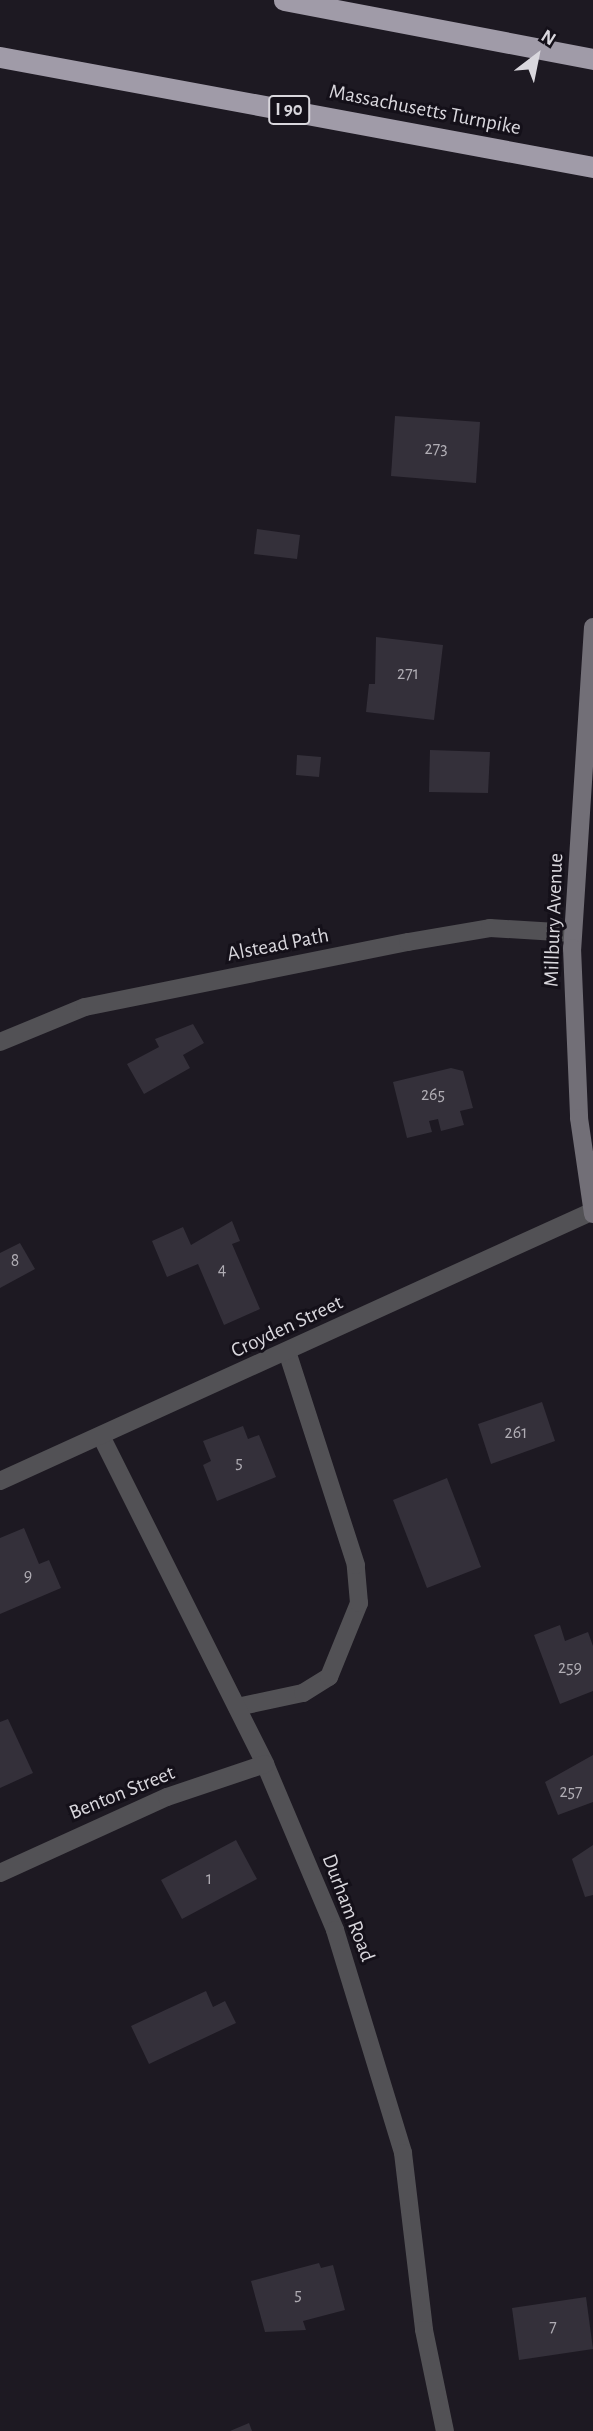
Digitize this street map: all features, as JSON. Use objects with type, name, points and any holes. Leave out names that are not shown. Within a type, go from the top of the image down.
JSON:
[{"type":"highway","points":[[284,0],[588,58]]},
{"type":"highway","name":"Massachusetts Turnpike","points":[[0,57],[586,166]]},
{"type":"main road","name":"Millbury Avenue","points":[[593,628],[573,933],[579,1118],[593,1212]]},
{"type":"street","name":"Alstead Path","points":[[0,1042],[85,1007],[408,942],[490,929],[573,933]]},
{"type":"street","name":"Croyden Street","points":[[0,1481],[593,1212]]},
{"type":"street","points":[[237,1707],[303,1693],[329,1677],[359,1603],[356,1565],[287,1352]]},
{"type":"street","name":"Durham Road","points":[[101,1436],[265,1764],[335,1930],[403,2153],[424,2330],[445,2431]]},
{"type":"street","name":"Benton Street","points":[[0,1873],[167,1797],[265,1764]]},
{"type":"building","points":[[395,416],[480,422],[476,483],[391,476]]},
{"type":"building","points":[[257,529],[300,535],[297,559],[254,554]]},
{"type":"building","points":[[376,637],[443,645],[434,720],[366,712],[369,684],[375,684]]},
{"type":"building","points":[[430,750],[490,752],[488,793],[429,792]]},
{"type":"building","points":[[297,755],[321,757],[319,777],[296,775]]},
{"type":"building","points":[[193,1024],[204,1043],[183,1055],[190,1068],[144,1094],[127,1064],[159,1047],[155,1039]]},
{"type":"building","points":[[451,1068],[463,1071],[473,1108],[460,1111],[464,1125],[441,1131],[438,1119],[429,1121],[432,1132],[407,1138],[393,1082]]},
{"type":"building","points":[[232,1221],[240,1241],[232,1244],[260,1309],[224,1325],[198,1264],[167,1277],[152,1241],[183,1227],[191,1245]]},
{"type":"building","points":[[20,1243],[35,1269],[0,1288],[0,1253]]},
{"type":"building","points":[[542,1402],[555,1441],[491,1464],[478,1424]]},
{"type":"building","points":[[243,1426],[248,1439],[259,1435],[276,1477],[217,1501],[203,1465],[211,1461],[203,1441]]},
{"type":"building","points":[[447,1478],[481,1567],[427,1588],[393,1500]]},
{"type":"building","points":[[24,1528],[39,1564],[49,1560],[61,1588],[0,1614],[0,1538]]},
{"type":"building","points":[[560,1625],[565,1641],[588,1632],[593,1646],[593,1691],[560,1704],[534,1635]]},
{"type":"building","points":[[8,1719],[33,1773],[0,1788],[0,1722]]},
{"type":"building","points":[[593,1755],[593,1802],[558,1815],[545,1782]]},
{"type":"building","points":[[236,1840],[257,1879],[182,1919],[161,1880]]},
{"type":"building","points":[[593,1845],[593,1895],[585,1897],[572,1859]]},
{"type":"building","points":[[206,1991],[213,2007],[225,2001],[236,2023],[149,2064],[131,2026]]},
{"type":"building","points":[[319,2263],[321,2268],[333,2265],[345,2310],[303,2321],[306,2330],[265,2332],[251,2281]]},
{"type":"building","points":[[586,2297],[593,2349],[519,2360],[512,2308]]},
{"type":"building","points":[[249,2423],[252,2431],[230,2431]]}]
